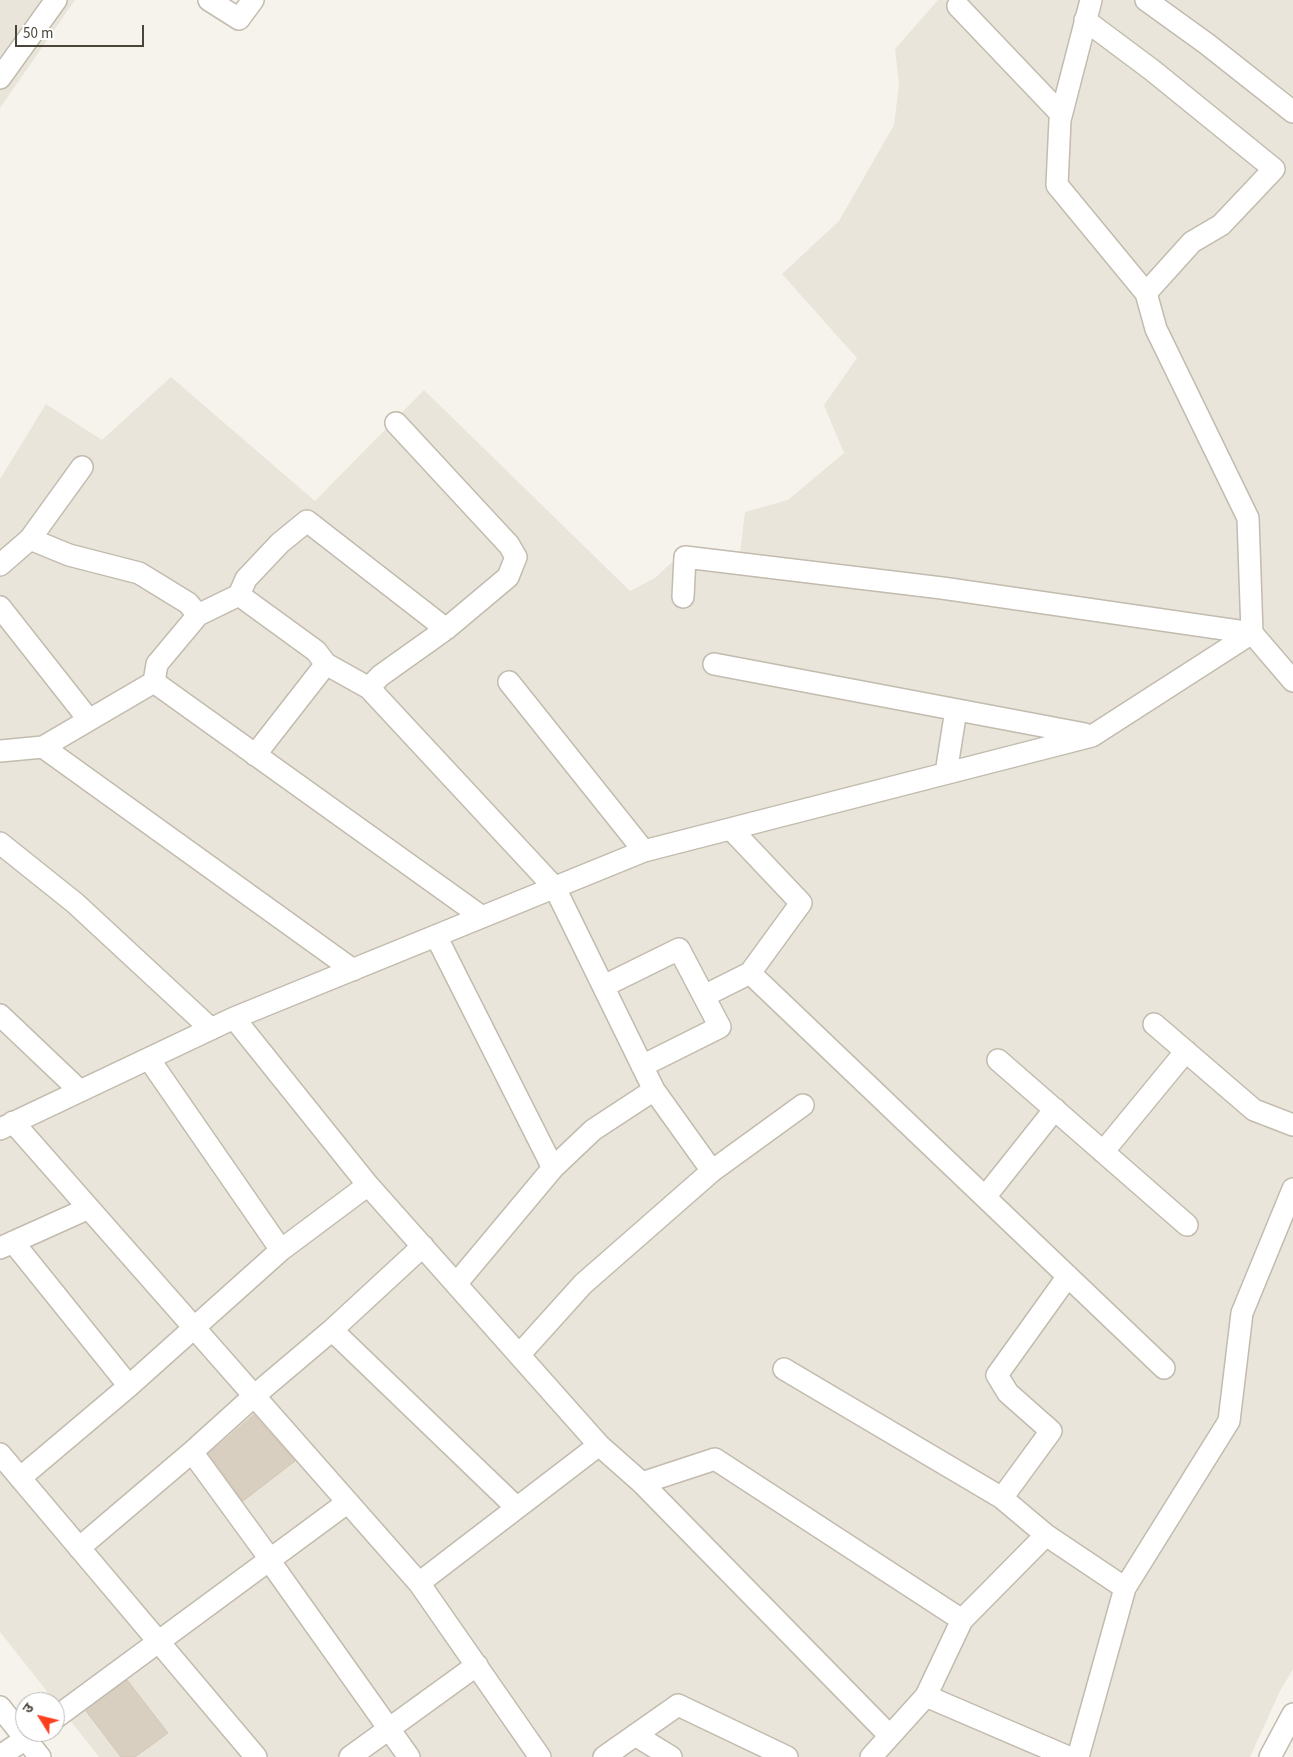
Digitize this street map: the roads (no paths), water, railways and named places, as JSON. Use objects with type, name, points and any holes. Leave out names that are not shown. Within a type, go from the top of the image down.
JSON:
[{"type":"street","points":[[0,78],[56,0]]},
{"type":"street","points":[[209,0],[238,18],[253,0]]},
{"type":"street","points":[[1146,0],[1293,112]]},
{"type":"street","points":[[958,6],[1062,114]]},
{"type":"street","points":[[1146,293],[1192,242],[1221,226],[1274,170],[1152,70],[1088,10],[1060,120],[1057,185],[1146,293],[1156,329],[1248,518],[1252,634],[1293,681]]},
{"type":"street","points":[[370,688],[380,676],[446,629],[508,577],[516,557],[509,545],[396,423]]},
{"type":"street","points":[[0,565],[30,539],[82,467]]},
{"type":"street","points":[[154,682],[157,664],[198,615],[239,595],[246,580],[280,543],[308,521],[446,629]]},
{"type":"street","points":[[30,539],[69,555],[139,573],[188,603],[198,615]]},
{"type":"street","points":[[683,597],[685,558],[942,588],[1252,634]]},
{"type":"street","points":[[239,595],[316,651],[326,664],[370,688],[555,888],[654,1090],[712,1171]]},
{"type":"street","points":[[0,607],[89,720]]},
{"type":"street","points":[[540,1757],[419,1583],[89,1208],[7,1126],[234,1018],[644,851],[1092,736],[1252,634]]},
{"type":"street","points":[[255,755],[326,664]]},
{"type":"street","points":[[714,664],[1092,736]]},
{"type":"street","points":[[0,751],[43,747],[154,682]]},
{"type":"street","points":[[154,682],[482,917]]},
{"type":"street","points":[[509,682],[644,851]]},
{"type":"street","points":[[946,773],[956,710]]},
{"type":"street","points":[[43,747],[353,970]]},
{"type":"street","points":[[704,996],[750,973],[801,903],[731,829]]},
{"type":"street","points":[[0,843],[75,903],[211,1029]]},
{"type":"street","points":[[436,936],[553,1168]]},
{"type":"street","points":[[604,986],[679,949],[720,1027],[642,1066]]},
{"type":"street","points":[[750,973],[1164,1368]]},
{"type":"street","points":[[0,1015],[80,1091]]},
{"type":"street","points":[[234,1018],[368,1185],[599,1445],[642,1483],[890,1736]]},
{"type":"street","points":[[1154,1024],[1254,1110],[1293,1125]]},
{"type":"street","points":[[1103,1152],[1186,1051]]},
{"type":"street","points":[[149,1058],[282,1250]]},
{"type":"street","points":[[998,1060],[1187,1225]]},
{"type":"street","points":[[456,1284],[553,1168],[593,1130],[654,1090]]},
{"type":"street","points":[[520,1355],[583,1284],[712,1171],[803,1105]]},
{"type":"street","points":[[985,1197],[1054,1109]]},
{"type":"street","points":[[20,1478],[129,1386],[282,1250],[368,1185]]},
{"type":"street","points":[[1078,1757],[1125,1588],[1229,1421],[1242,1313],[1293,1189]]},
{"type":"street","points":[[89,1208],[6,1245],[129,1386]]},
{"type":"street","points":[[79,1548],[332,1330],[423,1246]]},
{"type":"street","points":[[1002,1498],[1051,1431],[1008,1393],[997,1375],[1068,1276]]},
{"type":"street","points":[[332,1330],[517,1508]]},
{"type":"street","points":[[784,1369],[1002,1498],[1046,1535],[1125,1588]]},
{"type":"street","points":[[419,1583],[599,1445]]},
{"type":"street","points":[[192,1452],[270,1559],[388,1730],[409,1757]]},
{"type":"street","points":[[0,1454],[256,1757]]},
{"type":"street","points":[[642,1483],[715,1459],[962,1620]]},
{"type":"street","points":[[65,1711],[348,1502]]},
{"type":"street","points":[[871,1757],[926,1696],[962,1620],[1046,1535]]},
{"type":"street","points":[[350,1757],[477,1665]]},
{"type":"street","points":[[926,1696],[1068,1757]]},
{"type":"street","points":[[604,1757],[678,1705],[787,1757]]},
{"type":"street","points":[[0,1707],[15,1721]]},
{"type":"street","points":[[1270,1757],[1293,1714]]},
{"type":"street","points":[[635,1735],[671,1757]]},
{"type":"street","points":[[0,1756],[22,1742]]},
{"type":"street","points":[[34,1742],[40,1757]]}]
